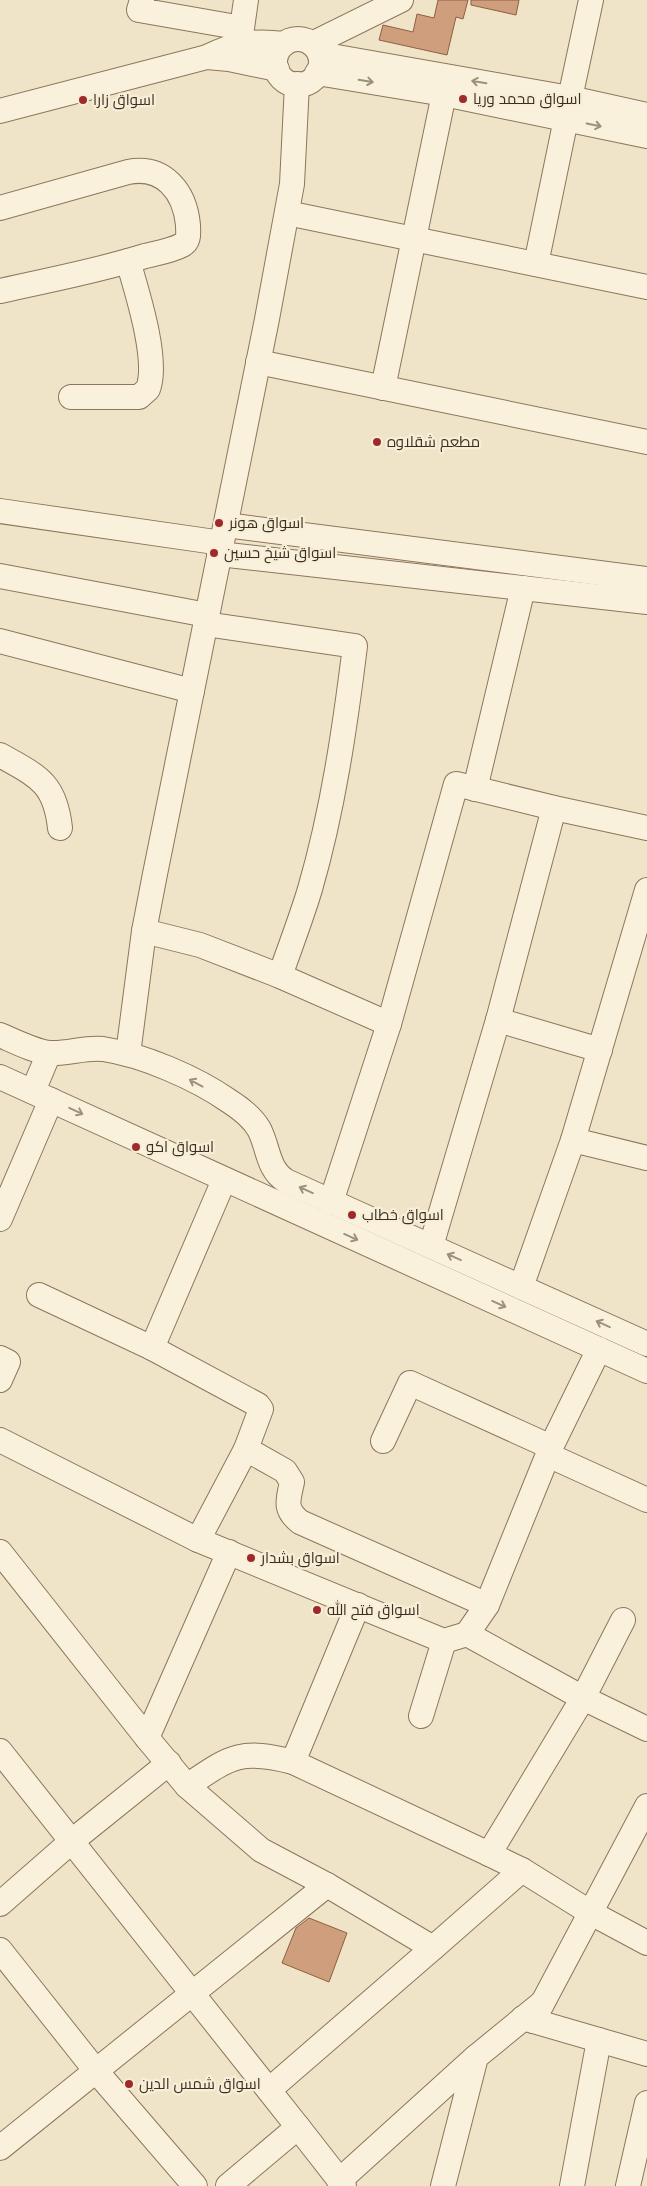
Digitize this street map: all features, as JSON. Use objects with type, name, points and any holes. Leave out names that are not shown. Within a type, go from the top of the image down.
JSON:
[{"type":"street","points":[[128,1054],[144,931],[287,213],[312,64],[298,39],[284,44],[241,36],[139,10],[142,0]]},
{"type":"street","points":[[0,110],[208,57],[229,46],[241,36],[246,0]]},
{"type":"street","points":[[536,264],[591,0]]},
{"type":"street","points":[[284,44],[276,55],[277,70],[285,80],[312,64],[392,2]]},
{"type":"street","points":[[208,57],[229,59],[277,70]]},
{"type":"street","points":[[312,64],[568,109],[647,136]]},
{"type":"street","points":[[312,64],[444,94],[568,109],[647,116]]},
{"type":"street","points":[[383,388],[444,94]]},
{"type":"street","points":[[0,208],[128,172],[143,170],[157,174],[174,187],[182,198],[186,210],[187,239],[182,245],[128,261],[0,291]]},
{"type":"street","points":[[287,213],[647,287]]},
{"type":"street","points":[[71,397],[139,397],[148,389],[150,360],[145,320],[128,261]]},
{"type":"street","points":[[258,362],[647,442]]},
{"type":"street","points":[[0,511],[222,541],[523,588],[647,602]]},
{"type":"street","points":[[222,541],[647,579]]},
{"type":"street","points":[[0,576],[206,619],[355,646],[344,735],[323,839],[310,890],[280,976]]},
{"type":"street","points":[[475,789],[523,588]]},
{"type":"street","points":[[0,641],[192,692]]},
{"type":"street","points":[[0,756],[43,782],[51,792],[58,809],[60,828]]},
{"type":"street","points":[[331,1202],[389,1024],[456,784],[647,828]]},
{"type":"street","points":[[431,1246],[498,1020],[554,808]]},
{"type":"street","points":[[521,1287],[573,1140],[647,890]]},
{"type":"street","points":[[144,931],[200,945],[280,976],[389,1024]]},
{"type":"street","points":[[498,1020],[600,1050]]},
{"type":"street","points":[[0,1036],[48,1053],[78,1049],[101,1049],[128,1054],[166,1067],[226,1099],[244,1111],[258,1127],[267,1146],[272,1167],[277,1175],[286,1181],[647,1344]]},
{"type":"street","points":[[0,1219],[42,1095],[48,1053]]},
{"type":"street","points":[[0,1076],[224,1180],[647,1371]]},
{"type":"street","points":[[573,1140],[647,1158]]},
{"type":"street","points":[[258,1195],[272,1167]]},
{"type":"street","points":[[152,1348],[224,1180]]},
{"type":"street","points":[[39,1294],[152,1348],[258,1405],[261,1409],[246,1448],[198,1540]]},
{"type":"street","points":[[0,1440],[198,1540],[444,1641],[467,1634],[487,1605],[550,1451],[599,1349]]},
{"type":"street","points":[[0,1358],[8,1362],[0,1380]]},
{"type":"street","points":[[383,1441],[410,1383],[647,1500]]},
{"type":"street","points":[[246,1448],[285,1471],[292,1482],[288,1507],[290,1514],[300,1522],[487,1605]]},
{"type":"street","points":[[0,1552],[187,1786],[261,1850],[327,1885],[433,1948]]},
{"type":"street","points":[[147,1738],[229,1552]]},
{"type":"street","points":[[292,1762],[358,1605]]},
{"type":"street","points":[[490,1854],[583,1698],[623,1620]]},
{"type":"street","points":[[467,1634],[583,1698],[647,1729]]},
{"type":"street","points":[[421,1716],[444,1641]]},
{"type":"street","points":[[0,1750],[342,2184],[476,2057],[534,2013],[591,1913],[647,1806]]},
{"type":"street","points":[[187,1786],[233,1757],[250,1754],[270,1756],[292,1762],[522,1870],[591,1913],[647,1943]]},
{"type":"street","points":[[0,1904],[72,1841],[169,1763]]},
{"type":"street","points":[[269,2090],[522,1870]]},
{"type":"street","points":[[0,2148],[327,1885]]},
{"type":"street","points":[[0,1950],[96,2071],[195,2186]]},
{"type":"street","points":[[534,2013],[599,2040],[647,2054]]},
{"type":"street","points":[[574,2186],[599,2040]]},
{"type":"street","points":[[444,2186],[476,2057]]},
{"type":"street","points":[[628,2186],[647,2103]]},
{"type":"street","points":[[228,2186],[298,2127]]},
{"type":"building","points":[[438,0],[468,0],[463,19],[456,17],[447,55],[379,40],[383,25],[413,32],[417,14],[434,18]]},
{"type":"building","points":[[471,0],[519,0],[516,15],[471,5]]},
{"type":"building","points":[[309,1918],[347,1933],[329,1982],[282,1963],[296,1928]]},
{"type":"place","name":"اسواق محمد وريا","points":[[463,99]]},
{"type":"place","name":"اسواق زارا","points":[[83,100]]},
{"type":"place","name":"مطعم شقلاوه","points":[[377,442]]},
{"type":"place","name":"اسواق هونر","points":[[219,523]]},
{"type":"place","name":"اسواق شيخ حسين","points":[[214,553]]},
{"type":"place","name":"اسواق اكو","points":[[136,1147]]},
{"type":"place","name":"اسواق خطاب","points":[[352,1215]]},
{"type":"place","name":"اسواق بشدار","points":[[251,1558]]},
{"type":"place","name":"اسواق فتح الله","points":[[317,1610]]},
{"type":"place","name":"اسواق شمس الدين","points":[[129,2084]]}]
